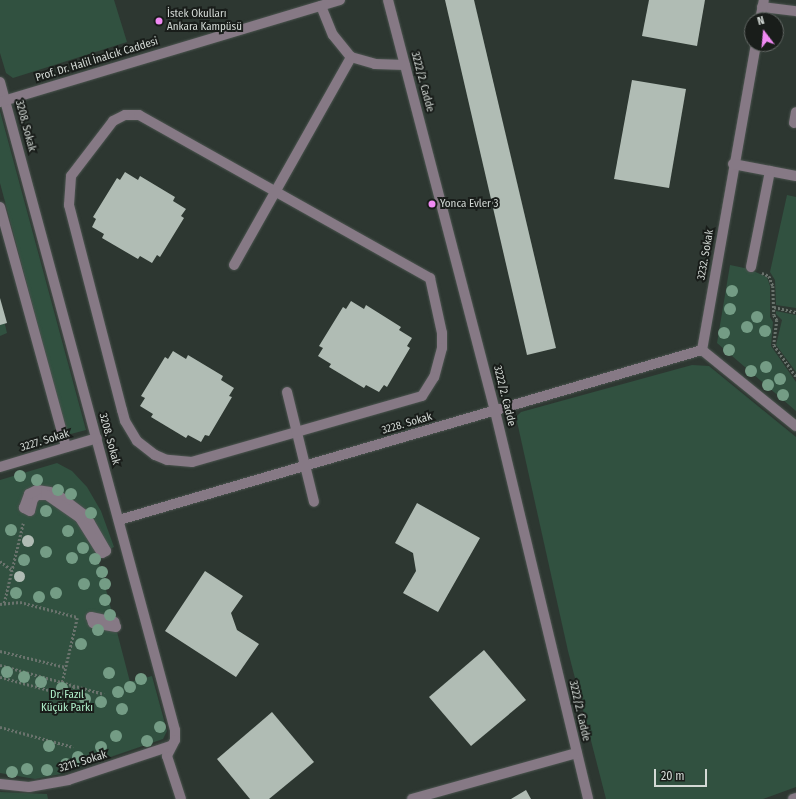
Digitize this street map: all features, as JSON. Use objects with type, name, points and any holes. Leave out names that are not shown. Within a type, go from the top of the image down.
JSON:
[{"type":"street","name":"Prof. Dr. Halil İnalcık Caddesi","points":[[3,101],[340,0]]},
{"type":"street","name":"3222/2. Cadde","points":[[388,0],[496,411],[588,799]]},
{"type":"street","points":[[763,4],[796,12]]},
{"type":"street","points":[[321,6],[333,35],[351,57],[375,64],[405,65]]},
{"type":"street","name":"3232. Sokak","points":[[702,350],[755,52]]},
{"type":"street","points":[[234,265],[351,57]]},
{"type":"street","name":"3208. Sokak","points":[[0,82],[3,101],[97,438],[175,730],[175,740],[167,756],[181,799]]},
{"type":"street","points":[[794,123],[796,112]]},
{"type":"street","points":[[132,114],[139,115],[430,278],[442,333],[439,362],[422,396],[296,433],[192,462],[167,460],[155,455],[137,441],[122,410],[69,205],[71,176],[113,121],[132,114]]},
{"type":"street","points":[[734,164],[796,176]]},
{"type":"street","points":[[751,267],[770,171]]},
{"type":"street","points":[[0,207],[66,447]]},
{"type":"street","points":[[702,350],[796,426]]},
{"type":"street","name":"3228. Sokak","points":[[119,520],[702,350]]},
{"type":"street","points":[[287,392],[314,502]]},
{"type":"street","name":"3227. Sokak","points":[[0,467],[97,438]]},
{"type":"street","points":[[40,490],[50,492],[83,514],[106,551],[102,553],[80,518],[47,496],[37,495],[30,511],[27,509],[24,508],[32,492],[40,490]]},
{"type":"street","name":"3211. Sokak","points":[[0,784],[29,787],[68,780],[171,746]]},
{"type":"street","points":[[412,799],[577,753]]},
{"type":"path","points":[[751,267],[769,276],[774,315],[777,320],[774,345],[796,377]]},
{"type":"path","points":[[774,307],[796,312]]},
{"type":"path","points":[[4,603],[27,509]]},
{"type":"path","points":[[0,561],[12,570]]},
{"type":"path","points":[[0,604],[20,602],[92,620]]},
{"type":"path","points":[[62,682],[77,617]]},
{"type":"path","points":[[0,651],[65,667]]},
{"type":"path","points":[[0,665],[104,694]]},
{"type":"path","points":[[0,677],[71,696],[74,685]]},
{"type":"path","points":[[0,727],[74,747]]},
{"type":"green space","points":[[0,0],[114,0],[127,42],[13,78],[6,73],[0,53]]},
{"type":"green space","points":[[0,111],[86,430],[67,435],[0,183]]},
{"type":"green space","points":[[787,195],[796,197],[796,308],[776,305],[775,280],[770,272]]},
{"type":"green space","points":[[730,265],[749,269],[767,277],[770,286],[770,317],[773,322],[771,346],[796,382],[796,411],[717,343]]},
{"type":"green space","points":[[0,304],[7,333],[0,336]]},
{"type":"green space","points":[[776,311],[796,315],[796,372],[776,345],[782,320],[776,314]]},
{"type":"green space","points":[[692,365],[709,366],[796,437],[796,787],[763,799],[606,799],[568,651],[516,417],[521,412]]},
{"type":"green space","name":"Dr. Fazıl Küçük Parkı","points":[[57,463],[72,471],[87,487],[101,511],[114,547],[97,555],[130,682],[152,676],[167,731],[163,739],[61,774],[35,779],[0,773],[0,480]]},
{"type":"green space","points":[[0,792],[47,794],[48,799],[0,799]]},
{"type":"building","points":[[445,0],[474,0],[556,348],[527,355]]},
{"type":"building","points":[[649,0],[705,0],[697,46],[642,36]]},
{"type":"building","points":[[632,80],[686,89],[669,188],[614,179]]},
{"type":"building","points":[[125,172],[138,180],[140,176],[175,197],[173,201],[186,209],[181,216],[184,218],[160,257],[157,255],[152,263],[140,256],[138,259],[102,238],[104,234],[92,227],[96,219],[93,217],[117,178],[120,180]]},
{"type":"building","points":[[0,298],[7,323],[0,325]]},
{"type":"building","points":[[351,301],[364,309],[366,305],[401,327],[399,330],[412,338],[407,346],[410,348],[387,387],[384,385],[379,392],[366,385],[364,388],[329,367],[331,364],[318,356],[323,348],[319,346],[343,307],[346,309]]},
{"type":"building","points":[[173,351],[186,359],[188,355],[223,376],[221,380],[234,388],[229,396],[232,397],[209,436],[205,435],[201,442],[188,435],[186,438],[151,417],[153,414],[140,406],[145,398],[141,396],[165,357],[168,359]]},
{"type":"building","points":[[417,503],[480,538],[438,612],[403,593],[416,571],[413,553],[395,543]]},
{"type":"building","points":[[28,535],[32,537],[34,541],[32,545],[28,547],[24,545],[22,541],[24,537]]},
{"type":"building","points":[[19,570],[23,572],[25,576],[23,580],[19,582],[15,580],[13,576],[15,572]]},
{"type":"building","points":[[205,571],[243,596],[231,613],[237,630],[259,644],[236,677],[165,631]]},
{"type":"building","points":[[484,650],[526,700],[471,746],[429,697]]},
{"type":"building","points":[[272,712],[314,762],[269,799],[250,799],[217,759]]},
{"type":"building","points":[[526,790],[531,799],[511,799]]},
{"type":"place","name":"İstek Okulları Ankara Kampüsü","points":[[159,21]]},
{"type":"place","name":"Yonca Evler 3","points":[[432,204]]}]
